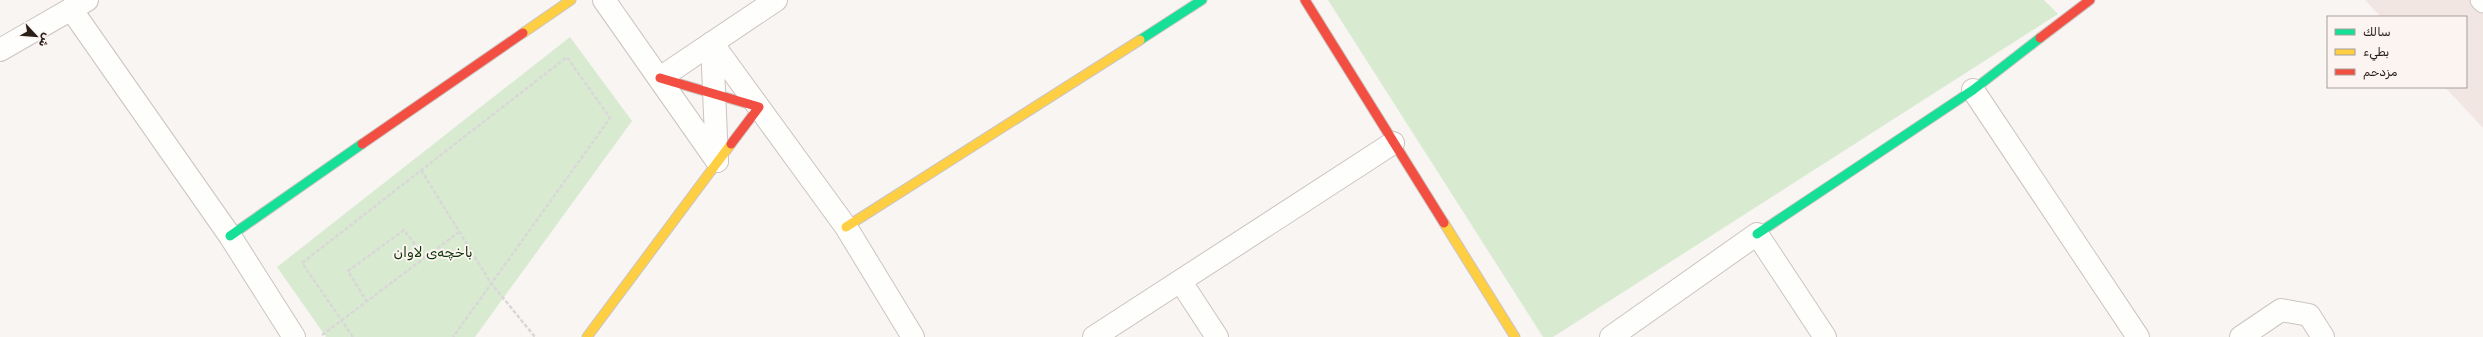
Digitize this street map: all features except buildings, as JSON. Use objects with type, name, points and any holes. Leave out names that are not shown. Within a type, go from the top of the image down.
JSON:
[{"type":"street","points":[[230,236],[572,0]]},
{"type":"street","points":[[604,0],[717,161]]},
{"type":"street","points":[[660,78],[776,0]]},
{"type":"street","points":[[846,227],[1202,0]]},
{"type":"street","points":[[1305,0],[1515,337]]},
{"type":"street","points":[[1611,337],[1757,234],[1973,90],[2090,0]]},
{"type":"street","points":[[0,50],[79,4],[294,337]]},
{"type":"street","points":[[712,43],[717,161]]},
{"type":"street","points":[[712,43],[846,227],[913,337]]},
{"type":"street","points":[[660,78],[758,107]]},
{"type":"street","points":[[1973,90],[2138,337]]},
{"type":"street","points":[[587,337],[758,107]]},
{"type":"street","points":[[1094,337],[1181,282],[1393,143]]},
{"type":"street","points":[[1757,234],[1825,337]]},
{"type":"street","points":[[1181,282],[1217,337]]},
{"type":"street","points":[[2241,337],[2280,310],[2309,315],[2322,337]]},
{"type":"lane","points":[[2480,0],[2483,3]]},
{"type":"path","points":[[353,337],[302,263],[567,57],[610,118],[453,337]]},
{"type":"path","points":[[421,170],[491,283],[535,337]]},
{"type":"path","points":[[367,302],[348,270],[404,230],[425,258]]},
{"type":"path","points":[[320,337],[459,232]]},
{"type":"shaded area","points":[[2365,0],[2483,0],[2483,128],[2446,88],[2467,88],[2467,16],[2380,16]]},
{"type":"green space","points":[[1328,0],[2044,0],[2058,14],[1553,337],[1543,337]]},
{"type":"green space","name":"باخچەی لاوان","points":[[570,37],[632,121],[475,337],[326,337],[277,267]]},
{"type":"traffic: fast","points":[[1140,40],[1202,0]]},
{"type":"traffic: fast","points":[[1757,234],[1973,90],[2040,38]]},
{"type":"traffic: fast","points":[[230,236],[362,144]]},
{"type":"traffic: slow","points":[[523,33],[571,0]]},
{"type":"traffic: slow","points":[[846,227],[1140,40]]},
{"type":"traffic: slow","points":[[587,337],[731,144]]},
{"type":"traffic: slow","points":[[1444,223],[1515,337]]},
{"type":"traffic: jam","points":[[1305,0],[1444,223]]},
{"type":"traffic: jam","points":[[2040,38],[2090,0]]},
{"type":"traffic: jam","points":[[362,144],[523,33]]},
{"type":"traffic: jam","points":[[660,78],[759,107],[731,144]]}]
